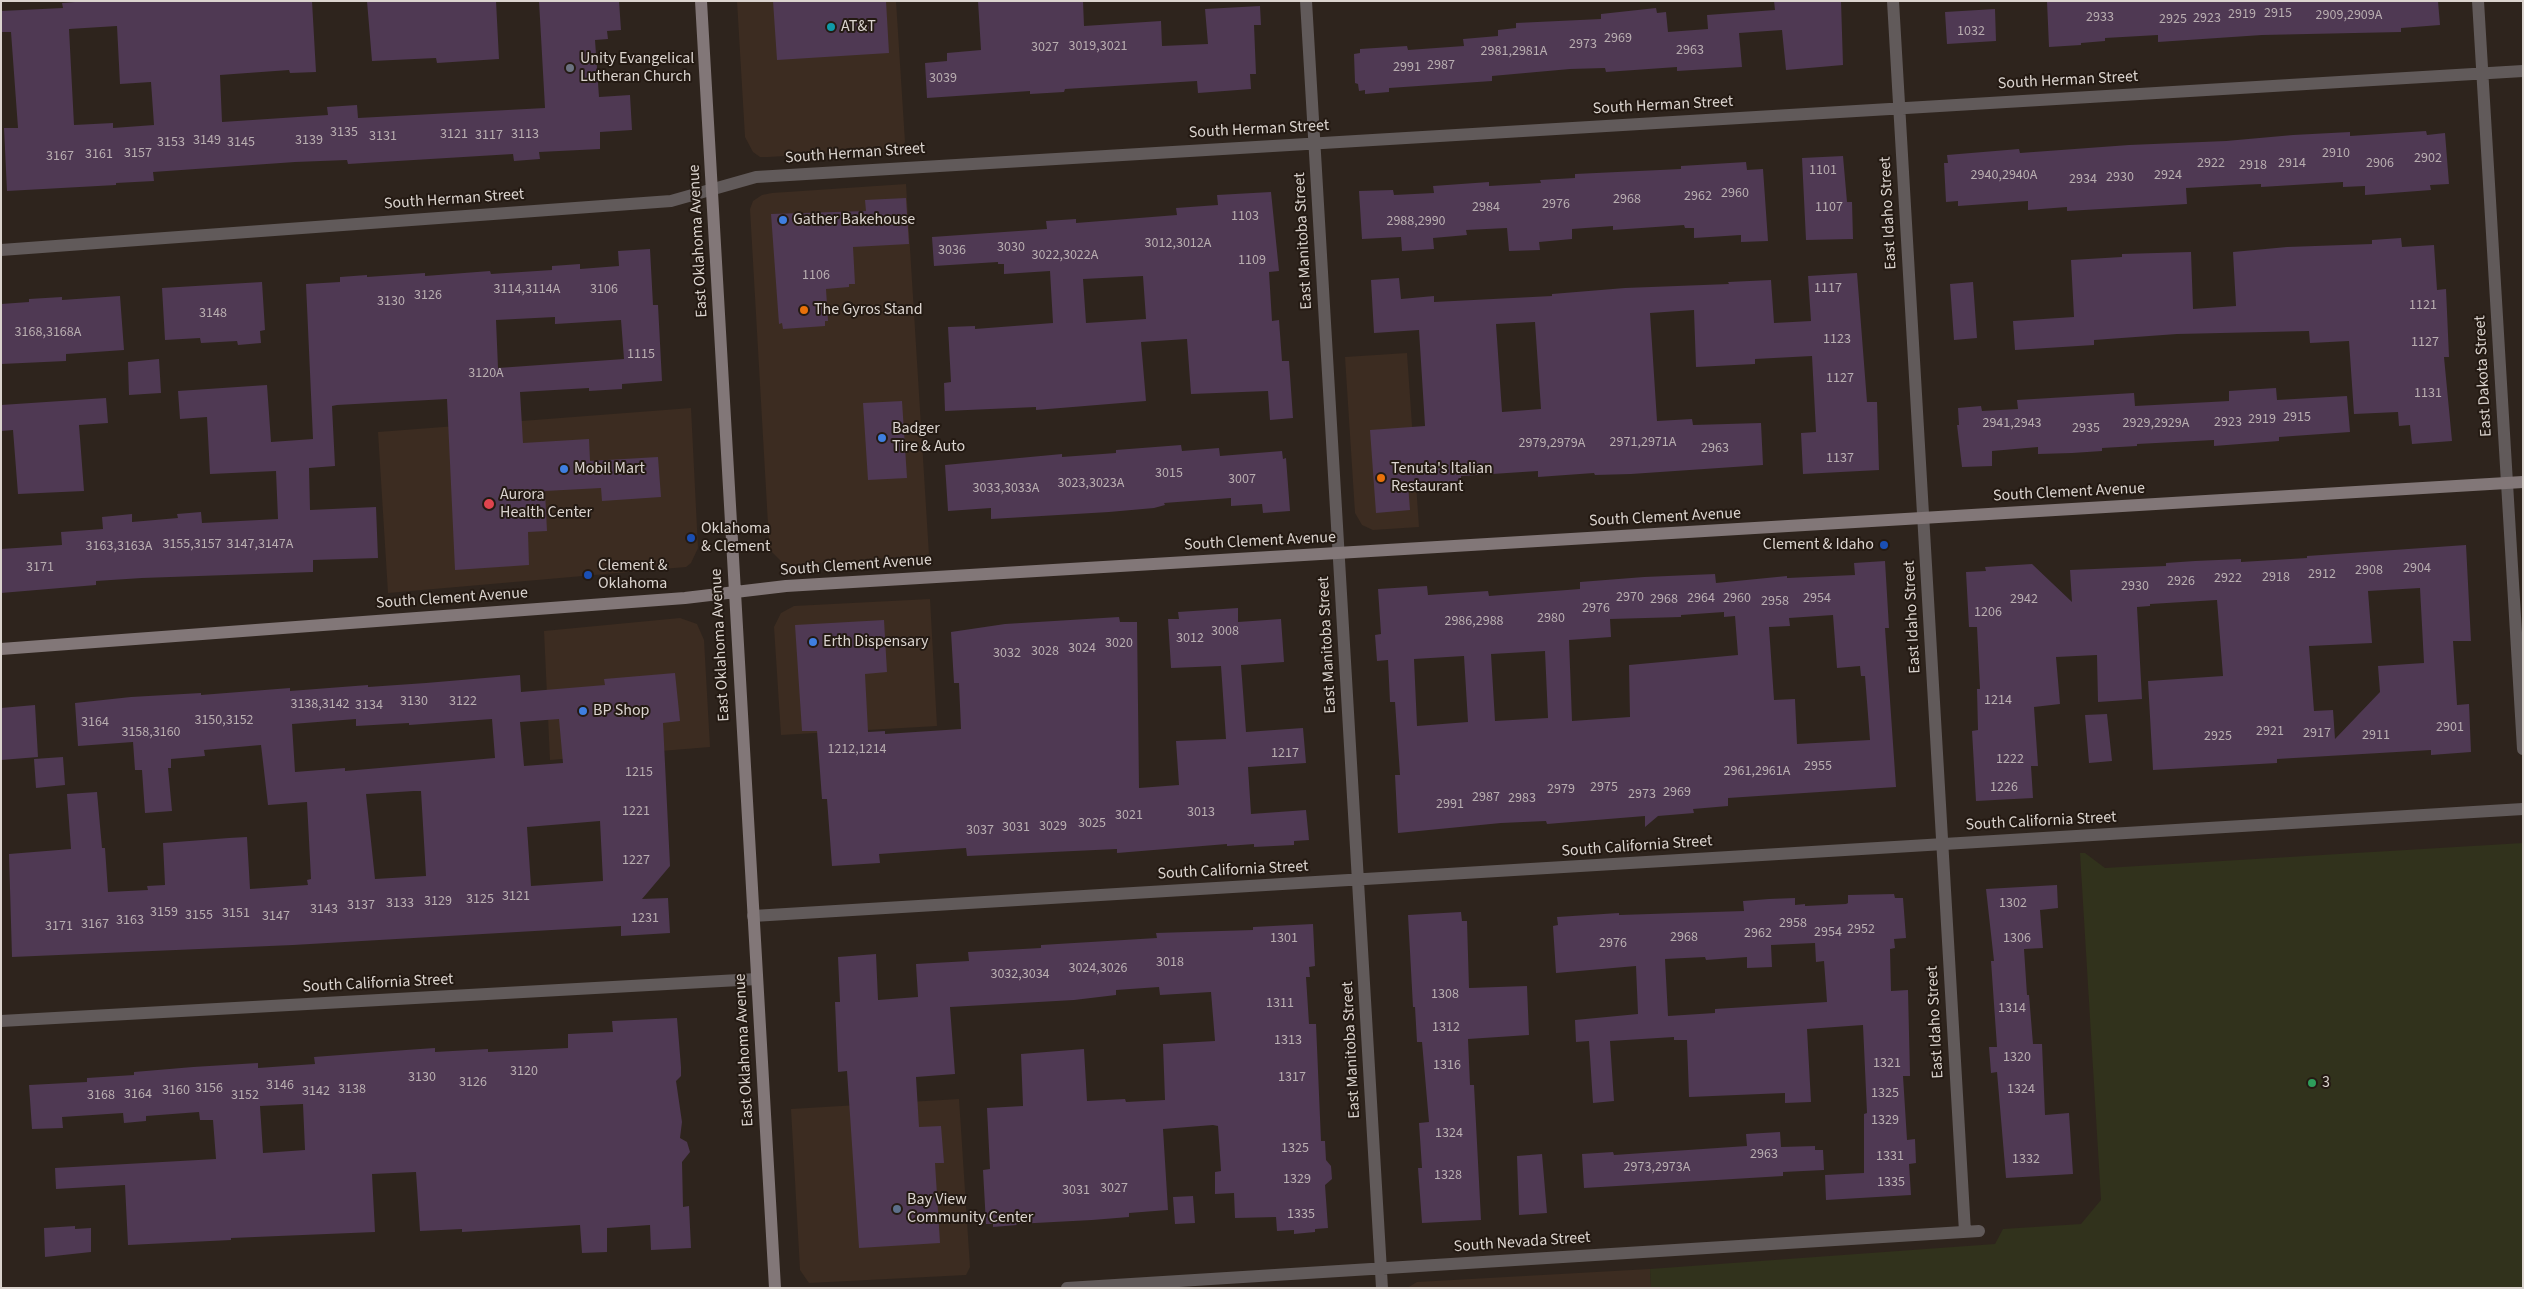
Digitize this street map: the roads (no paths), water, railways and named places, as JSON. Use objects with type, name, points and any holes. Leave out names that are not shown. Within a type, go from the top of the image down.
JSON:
[{"type":"street","name":"East Oklahoma Avenue","points":[[701,1],[775,1288]]},
{"type":"street","name":"East Manitoba Street","points":[[1306,1],[1382,1288]]},
{"type":"street","name":"East Idaho Street","points":[[1893,1],[1965,1232]]},
{"type":"street","name":"East Dakota Street","points":[[2478,1],[2523,749]]},
{"type":"street","name":"South Herman Street","points":[[1,250],[671,201],[764,176],[2523,71]]},
{"type":"street","name":"South Clement Avenue","points":[[1,649],[638,601],[786,586],[2523,482]]},
{"type":"street","name":"South California Street","points":[[753,916],[1358,881],[2523,809]]},
{"type":"street","name":"South California Street","points":[[1,1021],[757,979]]},
{"type":"street","name":"South Nevada Street","points":[[1067,1288],[1979,1231]]},
{"type":"place","name":"AT&T","points":[[831,27]]},
{"type":"place","name":"Unity Evangelical Lutheran Church","points":[[570,68]]},
{"type":"place","name":"Gather Bakehouse","points":[[783,220]]},
{"type":"place","name":"The Gyros Stand","points":[[804,310]]},
{"type":"place","name":"Badger Tire & Auto","points":[[882,438]]},
{"type":"place","name":"Mobil Mart","points":[[564,469]]},
{"type":"place","name":"Tenuta's Italian Restaurant","points":[[1381,478]]},
{"type":"place","name":"Aurora Health Center","points":[[489,504]]},
{"type":"place","name":"Oklahoma & Clement","points":[[691,538]]},
{"type":"place","name":"Clement & Idaho","points":[[1884,545]]},
{"type":"place","name":"Clement & Oklahoma","points":[[588,575]]},
{"type":"place","name":"Erth Dispensary","points":[[813,642]]},
{"type":"place","name":"BP Shop","points":[[583,711]]},
{"type":"place","name":"3","points":[[2312,1083]]},
{"type":"place","name":"Bay View Community Center","points":[[897,1209]]}]
